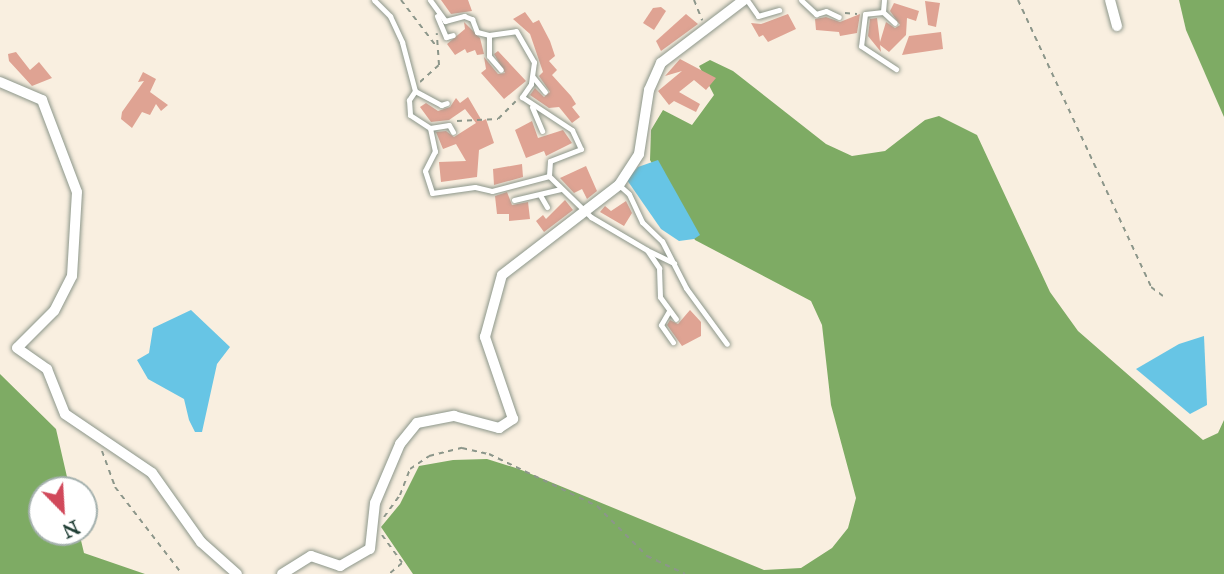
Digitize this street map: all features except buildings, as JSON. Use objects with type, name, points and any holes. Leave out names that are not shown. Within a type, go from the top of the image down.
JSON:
[{"type":"street","points":[[282,574],[311,556],[340,566],[370,549],[375,503],[400,444],[417,423],[454,416],[499,428],[513,419],[485,337],[495,293],[511,264],[587,214],[620,185],[639,153],[654,75],[661,63],[745,0]]},
{"type":"street","points":[[1110,0],[1117,26]]},
{"type":"street","points":[[0,82],[42,100],[77,192],[72,276],[54,311],[17,348],[47,369],[65,414],[99,433],[152,473],[201,542],[237,574]]},
{"type":"lane","points":[[374,0],[390,16],[402,42],[415,91],[441,105],[447,103]]},
{"type":"lane","points":[[430,0],[437,16],[437,25],[446,37],[453,35]]},
{"type":"lane","points":[[745,0],[758,16],[779,10]]},
{"type":"lane","points":[[801,0],[816,14],[826,10],[839,17]]},
{"type":"lane","points":[[883,12],[884,0]]},
{"type":"lane","points":[[895,23],[883,12],[865,14],[861,46],[896,69]]},
{"type":"lane","points":[[437,16],[444,21],[464,16],[471,19],[477,32],[489,35],[516,31],[534,62],[533,77],[522,97],[532,107],[572,130],[581,149],[550,161],[549,176],[587,214],[674,263]]},
{"type":"lane","points":[[489,35],[489,56],[500,70]]},
{"type":"lane","points":[[533,77],[545,92]]},
{"type":"lane","points":[[415,91],[408,100],[410,114],[430,128],[435,151],[425,172],[432,193],[475,187],[492,191],[549,176]]},
{"type":"lane","points":[[532,107],[542,131]]},
{"type":"lane","points":[[430,128],[449,125],[453,132]]},
{"type":"lane","points":[[620,185],[674,263],[686,288],[727,344]]},
{"type":"lane","points":[[514,200],[561,189]]},
{"type":"lane","points":[[540,195],[547,207]]},
{"type":"lane","points":[[648,250],[659,268],[659,289],[669,311],[676,319]]},
{"type":"lane","points":[[669,311],[661,325],[673,342]]},
{"type":"path","points":[[401,0],[437,48]]},
{"type":"path","points":[[694,0],[695,11],[709,27]]},
{"type":"path","points":[[1018,0],[1151,287],[1163,296]]},
{"type":"path","points":[[826,10],[865,14]]},
{"type":"path","points":[[411,82],[426,79],[439,65],[437,25]]},
{"type":"path","points":[[449,125],[498,119],[524,92]]},
{"type":"path","points":[[99,433],[115,486],[182,574]]},
{"type":"path","points":[[376,527],[400,495],[410,469],[429,456],[462,449],[507,460],[562,486],[597,506],[647,556],[685,574]]},
{"type":"path","points":[[379,530],[402,563],[389,574]]},
{"type":"green space","points":[[1179,0],[1224,0],[1224,117],[1186,30]]},
{"type":"green space","points":[[710,60],[733,71],[826,144],[852,156],[885,151],[925,120],[939,116],[977,135],[1050,292],[1078,331],[1203,440],[1218,433],[1224,420],[1224,574],[413,574],[381,527],[400,504],[419,466],[453,460],[487,459],[519,469],[764,570],[801,568],[832,548],[848,528],[856,498],[831,405],[822,325],[811,301],[695,240],[650,160],[651,130],[663,110],[692,125],[714,95],[699,66]]},
{"type":"green space","points":[[0,374],[56,429],[67,476],[28,476],[28,546],[82,546],[84,553],[145,574],[0,574]]},
{"type":"water","points":[[658,160],[700,235],[694,239],[679,241],[661,229],[627,180],[638,167]]},
{"type":"water","points":[[191,310],[230,347],[217,364],[202,432],[195,432],[184,399],[148,379],[137,360],[149,353],[153,328]]},
{"type":"water","points":[[1204,336],[1207,405],[1190,414],[1136,369],[1179,344]]}]
